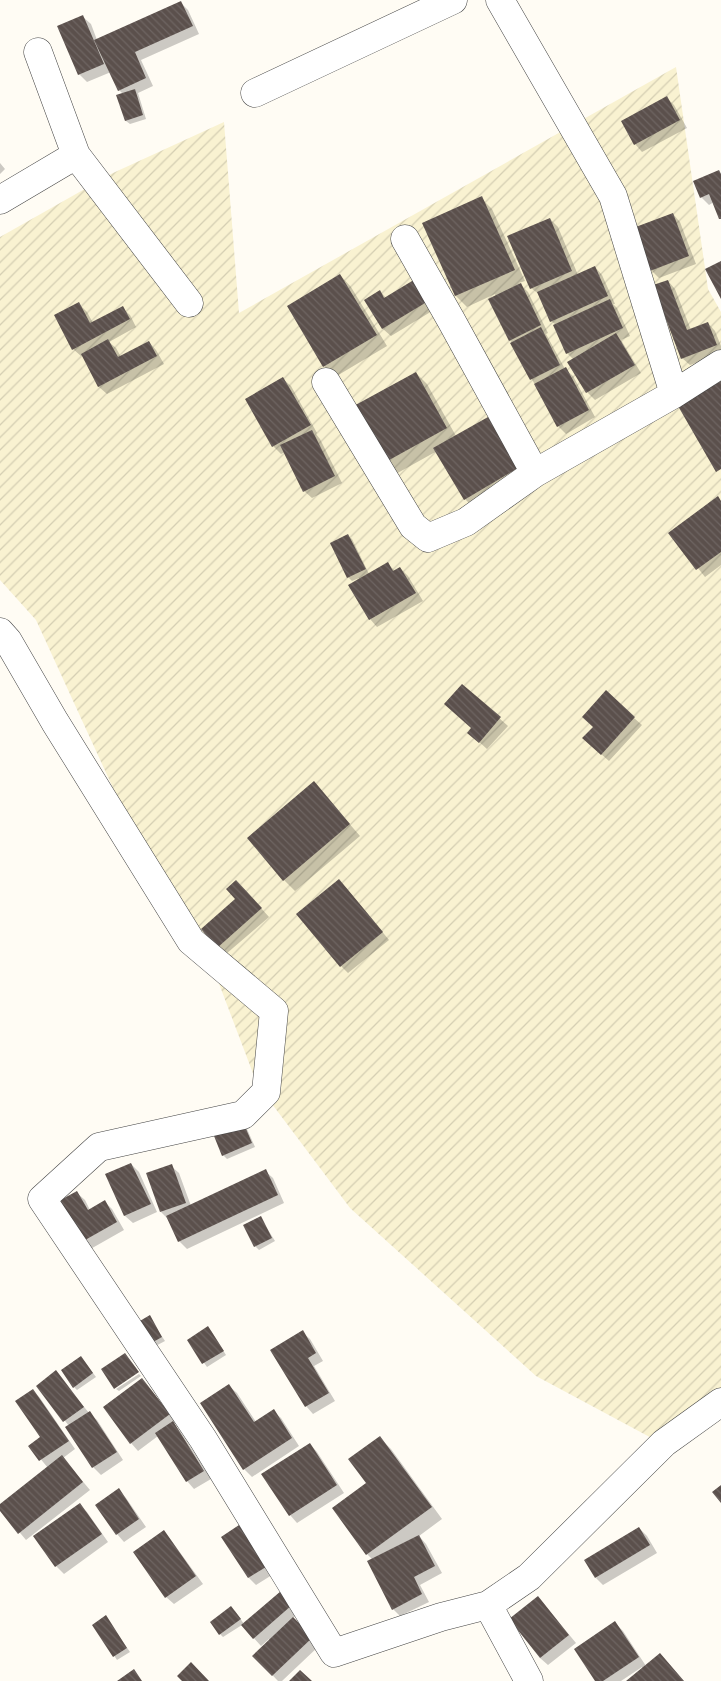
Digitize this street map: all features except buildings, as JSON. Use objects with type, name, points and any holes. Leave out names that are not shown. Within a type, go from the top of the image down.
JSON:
[{"type":"street","points":[[255,94],[453,0]]},
{"type":"street","points":[[500,0],[613,196],[674,394]]},
{"type":"street","points":[[38,52],[76,155],[189,303]]},
{"type":"street","points":[[0,200],[76,155]]},
{"type":"street","points":[[404,239],[452,320],[535,473]]},
{"type":"street","points":[[326,382],[413,526],[428,538],[466,522],[535,473],[674,394],[721,364]]},
{"type":"street","points":[[0,632],[8,641],[55,722],[191,941],[274,1011],[266,1092],[243,1115],[99,1147],[42,1199],[204,1439],[334,1653],[440,1618],[488,1605],[529,1577],[664,1443],[721,1402]]},
{"type":"street","points":[[488,1605],[529,1681]]},
{"type":"shaded area","points":[[676,67],[708,289],[721,312],[721,1393],[659,1442],[536,1376],[350,1208],[257,1084],[218,981],[152,873],[36,620],[0,580],[0,237],[113,173],[224,122],[239,313]]}]
